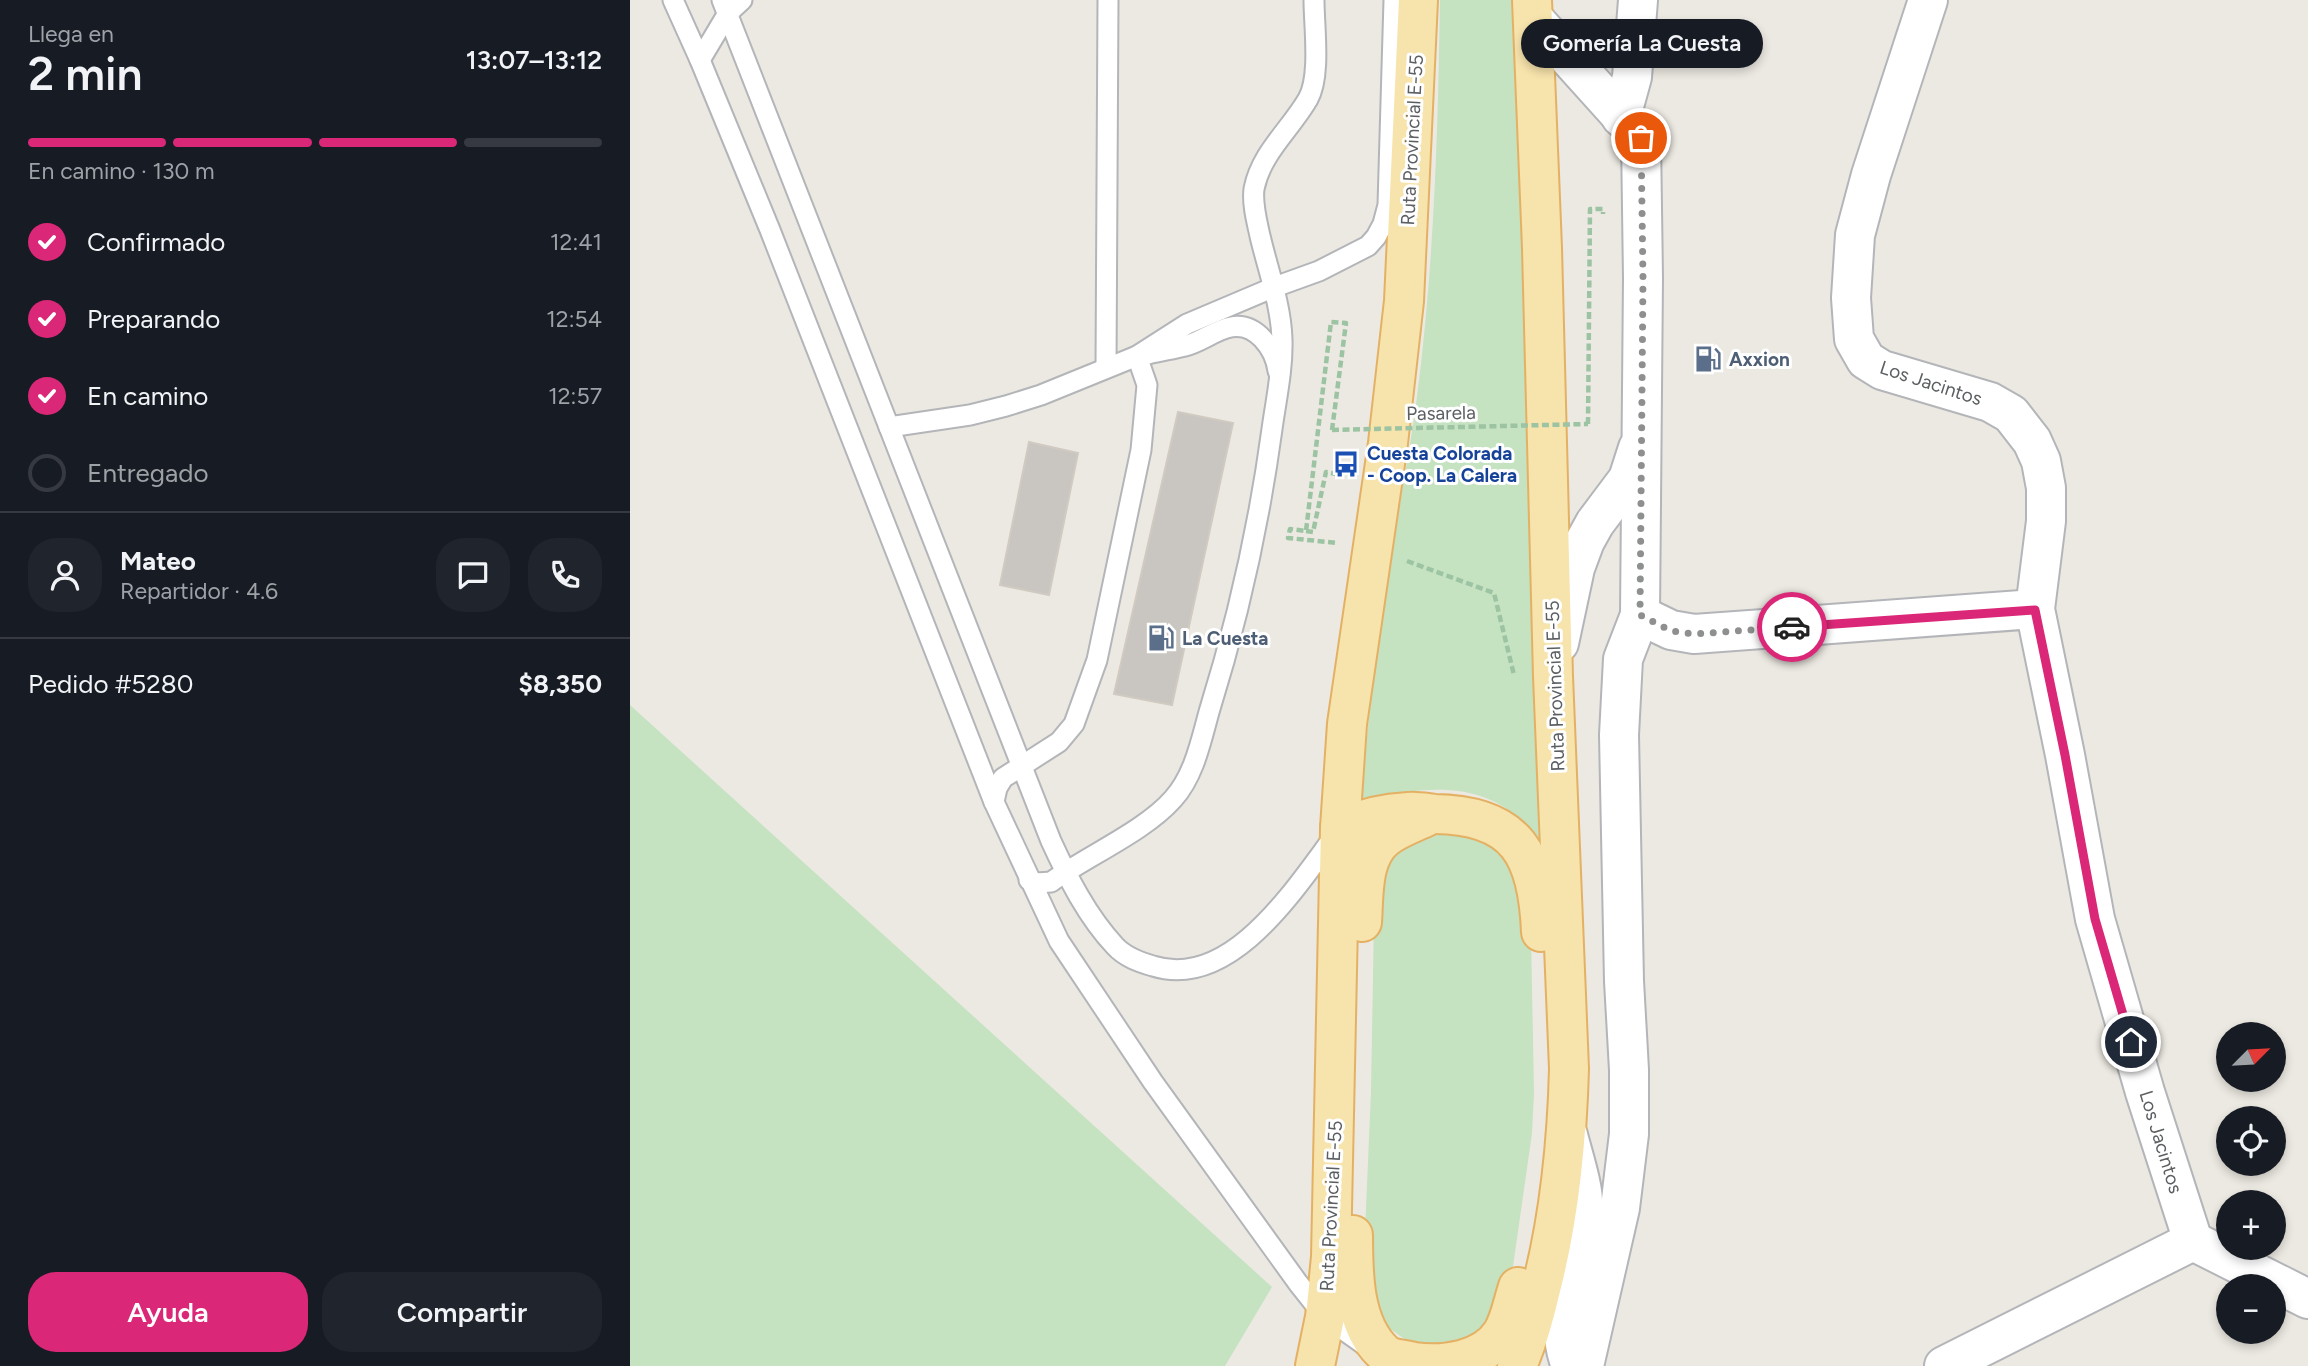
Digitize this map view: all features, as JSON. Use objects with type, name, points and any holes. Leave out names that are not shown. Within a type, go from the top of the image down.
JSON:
[{"type":"main road","name":"Ruta Provincial E-55","points":[[1315,1366],[1325,1317],[1331,1257],[1340,828],[1347,724],[1388,443],[1404,301],[1418,0]]},
{"type":"main road","name":"Ruta Provincial E-55","points":[[1517,1366],[1532,1324],[1559,1206],[1567,1133],[1569,1012],[1553,676],[1532,9]]},
{"type":"main road","points":[[1340,828],[1363,818],[1410,811],[1473,816],[1506,831],[1520,847],[1536,881],[1542,958],[1569,1012]]},
{"type":"main road","points":[[1337,1007],[1360,951],[1365,877],[1376,847],[1386,837],[1434,814]]},
{"type":"main road","points":[[1335,1127],[1354,1186],[1353,1263],[1356,1291],[1366,1326],[1391,1359],[1429,1365],[1463,1361],[1480,1352],[1502,1333],[1518,1286],[1536,1197],[1567,1133]]},
{"type":"street","points":[[1621,117],[1632,77],[1638,0]]},
{"type":"street","name":"Los Jacintos","points":[[1928,0],[1871,175],[1855,235],[1851,298],[1854,339],[1866,360],[1882,370],[1990,402],[2011,414],[2032,441],[2041,461],[2046,488],[2046,521],[2035,610],[2095,919],[2145,1092],[2193,1241]]},
{"type":"street","points":[[1532,9],[1641,138],[1640,615],[1623,659],[1619,724],[1629,1134],[1620,1208],[1584,1366]]},
{"type":"street","points":[[1553,676],[1575,568],[1595,523],[1628,479],[1642,435]]},
{"type":"street","points":[[1640,615],[1671,631],[1694,634],[2035,610]]},
{"type":"street","points":[[1567,1133],[1583,1201],[1564,1312],[1564,1348],[1571,1366]]},
{"type":"street","points":[[1944,1366],[2193,1241],[2308,1299]]},
{"type":"lane","points":[[673,0],[776,243],[994,802],[1059,941],[1114,1026],[1325,1317],[1366,1347],[1391,1359]]},
{"type":"lane","points":[[1106,368],[1108,0]]},
{"type":"lane","points":[[1279,377],[1289,352],[1292,333],[1281,289],[1256,220],[1254,191],[1263,162],[1308,98],[1315,78],[1314,0]]},
{"type":"lane","points":[[889,426],[970,415],[1041,395],[1136,356],[1187,324],[1281,289],[1358,252],[1376,237],[1388,205],[1394,0]]},
{"type":"lane","points":[[700,60],[731,4]]},
{"type":"lane","points":[[731,4],[889,426],[1020,765],[1065,872],[1097,924],[1116,948],[1128,956],[1160,968],[1177,971],[1212,964],[1259,928],[1295,889],[1340,828]]},
{"type":"lane","points":[[1029,880],[1037,883],[1051,882],[1145,822],[1173,799],[1185,781],[1219,682],[1245,582],[1265,478],[1279,377],[1282,343],[1281,289]]},
{"type":"lane","points":[[1136,356],[1186,346],[1230,327],[1239,327],[1250,330],[1270,348],[1279,377]]},
{"type":"lane","points":[[994,802],[1003,778],[1059,742],[1074,724],[1097,660],[1142,450],[1147,385],[1136,356]]},
{"type":"path","name":"Pasarela","points":[[1306,531],[1331,322],[1346,323],[1332,430],[1588,424],[1590,209],[1603,209],[1603,223]]},
{"type":"path","points":[[1342,475],[1326,472],[1313,532],[1290,529],[1288,538],[1372,547],[1494,593],[1510,652],[1514,679]]},
{"type":"green space","points":[[1440,0],[1514,0],[1521,143],[1543,850],[1526,826],[1507,809],[1486,798],[1439,790],[1413,791],[1361,801],[1381,616],[1414,421],[1423,348],[1434,199]]},
{"type":"green space","points":[[630,705],[1272,1287],[1225,1366],[630,1366]]},
{"type":"green space","points":[[1450,832],[1479,836],[1504,857],[1517,875],[1531,936],[1534,1092],[1532,1133],[1513,1266],[1503,1299],[1491,1321],[1476,1336],[1456,1345],[1423,1347],[1403,1338],[1382,1323],[1373,1309],[1365,1232],[1374,919],[1382,872],[1394,857],[1408,846]]},
{"type":"building","points":[[1178,412],[1233,423],[1172,705],[1114,694]]},
{"type":"building","points":[[1029,442],[1078,453],[1049,595],[1000,585]]},
{"type":"way so far","points":[[1641,138],[1643,278],[1640,615],[1671,631],[1694,634],[1792,627]]},
{"type":"place","name":"Gomería La Cuesta","points":[[1641,138]]},
{"type":"place","name":"Axxion","points":[[1708,359]]},
{"type":"place","name":"Cuesta Colorada - Coop. La Calera","points":[[1346,464]]},
{"type":"place","name":"La Cuesta","points":[[1161,638]]},
{"type":"route","points":[[1792,627],[2035,610],[2095,919],[2131,1042]]}]
